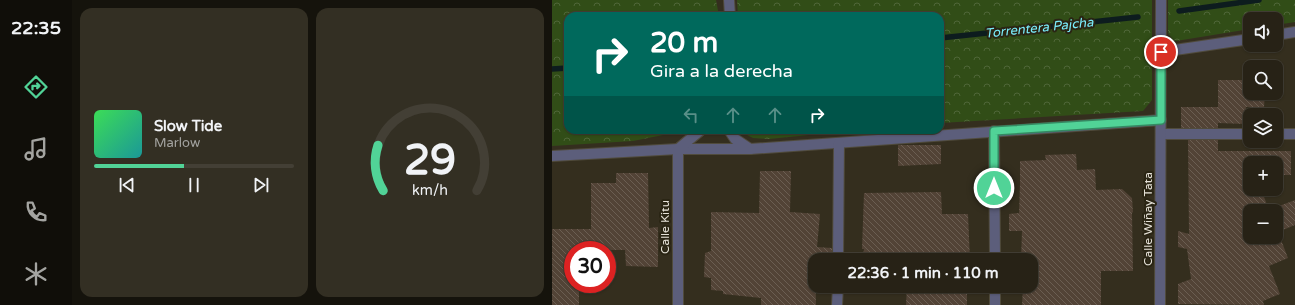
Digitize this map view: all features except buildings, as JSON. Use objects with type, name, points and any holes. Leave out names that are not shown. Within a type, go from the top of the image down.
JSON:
[{"type":"street","points":[[729,0],[730,12]]},
{"type":"street","name":"Calle Wiñay Tata","points":[[1160,305],[1161,5]]},
{"type":"street","points":[[1283,34],[1295,32]]},
{"type":"street","points":[[1161,52],[1243,40]]},
{"type":"street","points":[[552,156],[678,149],[750,149],[1161,120]]},
{"type":"street","points":[[994,131],[995,253]]},
{"type":"street","points":[[678,149],[696,134]]},
{"type":"street","points":[[732,134],[735,139],[750,149]]},
{"type":"street","points":[[1161,134],[1243,134]]},
{"type":"street","points":[[1283,134],[1295,134]]},
{"type":"street","points":[[838,253],[839,143]]},
{"type":"street","name":"Calle Kitu","points":[[678,149],[678,305]]},
{"type":"street","points":[[838,293],[838,305]]},
{"type":"street","points":[[995,293],[995,305]]},
{"type":"green space","points":[[552,0],[716,0],[718,12],[564,12],[564,134],[665,134],[633,141],[552,146]]},
{"type":"green space","points":[[737,0],[1152,0],[1152,100],[1143,111],[944,123],[944,12],[738,12]]},
{"type":"green space","points":[[1168,0],[1295,0],[1295,22],[1283,24],[1283,12],[1243,12],[1243,30],[1176,41],[1173,40],[1168,33]]},
{"type":"green space","points":[[745,134],[818,134],[769,139],[753,138]]},
{"type":"waterway","name":"Torrentera Pajcha","points":[[1179,11],[1259,0]]},
{"type":"waterway","name":"Torrentera Pajcha","points":[[944,38],[1138,17]]},
{"type":"waterway","name":"Torrentera Pajcha","points":[[552,69],[564,68]]},
{"type":"route","points":[[994,188],[994,131],[1161,120],[1161,52]]}]
